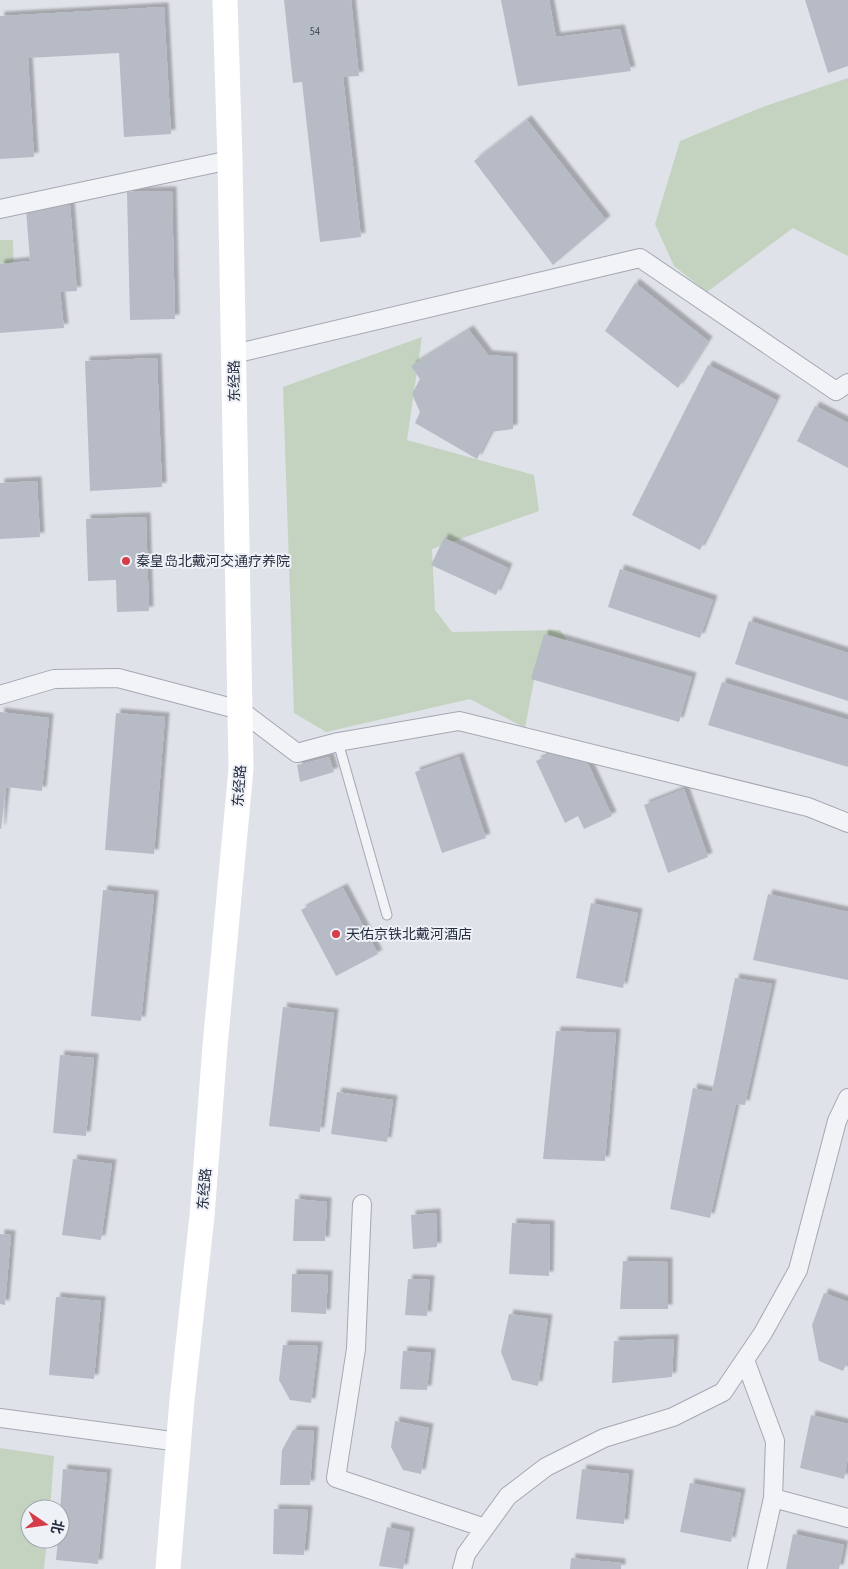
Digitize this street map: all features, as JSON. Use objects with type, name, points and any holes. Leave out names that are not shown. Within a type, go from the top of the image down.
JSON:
[{"type":"main road","name":"东经路","points":[[168,1569],[202,1216],[215,1046],[241,769],[230,160],[225,0]]},
{"type":"street","points":[[0,209],[230,160]]},
{"type":"street","points":[[234,354],[640,258],[836,392],[848,383]]},
{"type":"street","points":[[0,696],[54,679],[118,678],[240,710],[297,753],[338,742],[459,721],[808,807],[848,823]]},
{"type":"street","points":[[462,1569],[466,1554],[508,1496],[546,1467],[604,1438],[673,1417],[723,1392],[763,1333],[798,1270],[837,1121],[848,1098]]},
{"type":"street","points":[[362,1204],[356,1349],[336,1478],[485,1528]]},
{"type":"street","points":[[745,1360],[775,1441],[773,1498],[757,1569]]},
{"type":"street","points":[[0,1418],[179,1442]]},
{"type":"street","points":[[773,1498],[848,1518]]},
{"type":"lane","points":[[338,742],[387,915]]},
{"type":"green space","points":[[848,78],[848,256],[793,228],[707,292],[674,266],[655,224],[680,141],[760,108]]},
{"type":"green space","points":[[0,240],[13,240],[14,287],[0,288]]},
{"type":"green space","points":[[422,337],[407,440],[534,475],[539,511],[432,549],[435,610],[452,632],[560,630],[583,666],[537,664],[525,728],[470,699],[326,732],[294,713],[283,387]]},
{"type":"green space","points":[[0,1448],[54,1456],[51,1499],[20,1499],[20,1549],[46,1549],[44,1569],[0,1569]]},
{"type":"building","points":[[284,0],[351,0],[359,76],[343,77],[361,237],[320,242],[302,82],[293,83]]},
{"type":"building","points":[[501,0],[549,0],[556,37],[620,29],[631,71],[518,86]]},
{"type":"building","points":[[805,0],[848,0],[848,66],[828,73]]},
{"type":"building","points":[[164,7],[171,134],[124,137],[119,53],[28,58],[34,157],[0,159],[0,16]]},
{"type":"building","points":[[527,120],[606,220],[553,265],[474,161]]},
{"type":"building","points":[[172,191],[175,319],[130,320],[127,192]]},
{"type":"building","points":[[70,205],[77,291],[60,292],[64,328],[0,333],[0,264],[30,261],[26,209]]},
{"type":"building","points":[[635,283],[708,341],[678,388],[605,331]]},
{"type":"building","points":[[469,330],[488,355],[513,357],[513,429],[491,432],[477,459],[415,423],[420,412],[412,394],[420,379],[411,366]]},
{"type":"building","points":[[157,358],[162,487],[90,491],[85,361]]},
{"type":"building","points":[[708,365],[776,400],[700,550],[632,515]]},
{"type":"building","points":[[815,406],[848,423],[848,468],[797,441]]},
{"type":"building","points":[[37,481],[40,537],[0,539],[0,483]]},
{"type":"building","points":[[146,517],[149,611],[117,612],[116,580],[88,581],[86,519]]},
{"type":"building","points":[[444,538],[508,568],[496,595],[431,565]]},
{"type":"building","points":[[620,569],[713,600],[700,638],[608,607]]},
{"type":"building","points":[[749,621],[848,653],[848,701],[735,664]]},
{"type":"building","points":[[544,634],[692,677],[679,722],[531,679]]},
{"type":"building","points":[[722,682],[848,720],[848,767],[708,725]]},
{"type":"building","points":[[0,712],[49,718],[42,791],[6,787],[1,829],[0,829]]},
{"type":"building","points":[[116,713],[165,717],[154,854],[105,850]]},
{"type":"building","points":[[563,748],[568,760],[583,753],[612,816],[584,829],[578,816],[565,823],[536,761]]},
{"type":"building","points":[[329,757],[334,772],[300,782],[297,765]]},
{"type":"building","points":[[459,757],[486,838],[442,853],[415,772]]},
{"type":"building","points":[[684,789],[708,857],[668,873],[644,805]]},
{"type":"building","points":[[343,888],[378,954],[336,976],[301,910]]},
{"type":"building","points":[[103,890],[154,895],[141,1021],[91,1016]]},
{"type":"building","points":[[768,894],[848,912],[848,980],[753,960]]},
{"type":"building","points":[[591,903],[638,913],[623,988],[576,978]]},
{"type":"building","points":[[735,978],[772,984],[745,1105],[736,1104],[710,1218],[670,1209],[693,1088],[712,1092]]},
{"type":"building","points":[[283,1007],[334,1013],[320,1132],[269,1126]]},
{"type":"building","points":[[556,1031],[616,1033],[605,1161],[543,1159]]},
{"type":"building","points":[[60,1055],[94,1058],[86,1136],[53,1133]]},
{"type":"building","points":[[337,1092],[393,1100],[387,1142],[331,1134]]},
{"type":"building","points":[[73,1159],[112,1164],[101,1240],[62,1235]]},
{"type":"building","points":[[295,1199],[327,1202],[325,1241],[293,1241]]},
{"type":"building","points":[[436,1213],[437,1247],[413,1249],[411,1215]]},
{"type":"building","points":[[512,1223],[550,1225],[549,1276],[509,1274]]},
{"type":"building","points":[[0,1234],[11,1235],[5,1305],[0,1304]]},
{"type":"building","points":[[623,1261],[668,1262],[668,1309],[620,1309]]},
{"type":"building","points":[[292,1274],[328,1275],[326,1314],[291,1312]]},
{"type":"building","points":[[408,1279],[430,1280],[427,1316],[405,1315]]},
{"type":"building","points":[[824,1293],[848,1302],[848,1360],[843,1371],[819,1361],[812,1325]]},
{"type":"building","points":[[56,1297],[101,1301],[94,1379],[49,1375]]},
{"type":"building","points":[[509,1314],[548,1319],[538,1386],[512,1380],[501,1352]]},
{"type":"building","points":[[674,1339],[672,1377],[612,1383],[614,1341]]},
{"type":"building","points":[[283,1345],[318,1346],[311,1403],[290,1400],[279,1380]]},
{"type":"building","points":[[403,1351],[431,1353],[427,1390],[400,1389]]},
{"type":"building","points":[[811,1415],[848,1424],[848,1458],[844,1479],[800,1468]]},
{"type":"building","points":[[395,1421],[429,1428],[421,1474],[403,1470],[391,1447]]},
{"type":"building","points":[[293,1430],[314,1431],[310,1485],[280,1485],[282,1450]]},
{"type":"building","points":[[63,1469],[107,1473],[98,1564],[56,1560],[57,1549],[70,1549],[70,1499],[61,1499]]},
{"type":"building","points":[[582,1469],[629,1474],[624,1524],[576,1519]]},
{"type":"building","points":[[690,1483],[741,1493],[731,1542],[680,1532]]},
{"type":"building","points":[[274,1509],[308,1510],[304,1555],[273,1554]]},
{"type":"building","points":[[387,1527],[410,1532],[403,1569],[379,1566]]},
{"type":"building","points":[[793,1534],[844,1545],[839,1569],[786,1569]]},
{"type":"building","points":[[571,1558],[621,1563],[621,1569],[570,1569]]},
{"type":"place","name":"秦皇岛北戴河交通疗养院","points":[[126,561]]},
{"type":"place","name":"天佑京铁北戴河酒店","points":[[336,934]]}]
